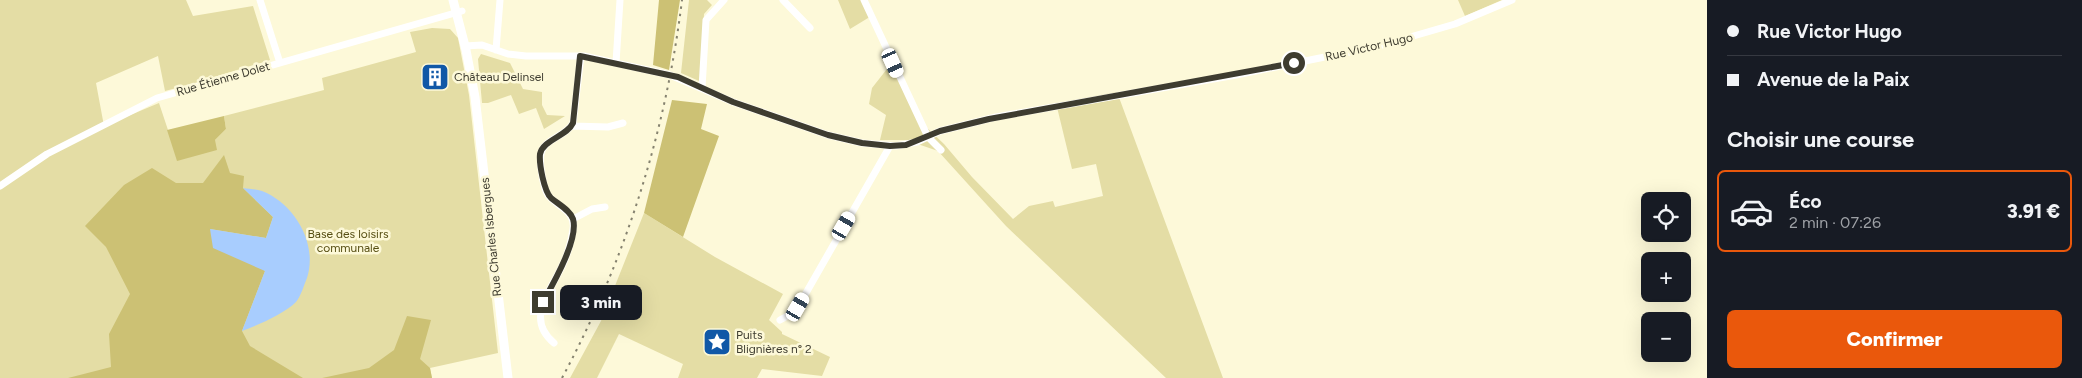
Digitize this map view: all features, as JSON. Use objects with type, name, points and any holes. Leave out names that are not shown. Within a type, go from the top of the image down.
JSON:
[{"type":"main road","name":"Rue Charles Isbergues","points":[[453,0],[460,12]]},
{"type":"main road","name":"Rue Charles Isbergues","points":[[459,0],[475,97],[508,378]]},
{"type":"street","points":[[260,0],[280,63]]},
{"type":"street","points":[[496,50],[500,0]]},
{"type":"street","points":[[616,63],[620,0]]},
{"type":"street","points":[[702,88],[706,20],[724,0]]},
{"type":"street","points":[[783,0],[810,28]]},
{"type":"street","points":[[864,0],[928,137],[941,150]]},
{"type":"street","name":"Rue Victor Hugo","points":[[468,46],[482,45],[526,56],[580,56],[674,76],[733,102],[828,135],[857,142],[890,146],[912,144],[940,131],[996,118],[1380,46],[1455,24],[1512,0]]},
{"type":"street","name":"Rue Étienne Dolet","points":[[0,186],[47,154],[151,101],[460,12]]},
{"type":"street","points":[[572,126],[580,56]]},
{"type":"street","points":[[554,343],[542,332],[540,310],[566,259],[573,232],[573,219],[546,191],[540,157],[545,146],[572,126],[608,127],[622,123]]},
{"type":"street","points":[[780,320],[792,314],[798,307],[890,146]]},
{"type":"street","points":[[573,219],[592,209],[605,207]]},
{"type":"green space","name":"Base des loisirs communale","points":[[0,0],[186,0],[193,16],[253,6],[270,60],[165,91],[158,56],[96,83],[104,126],[159,103],[178,160],[215,140],[226,129],[224,116],[324,90],[322,78],[416,52],[410,32],[432,28],[450,29],[458,38],[469,95],[498,353],[430,368],[432,378],[0,378]]},
{"type":"green space","points":[[689,0],[707,0],[712,5],[704,14],[699,81],[681,73]]},
{"type":"green space","points":[[838,0],[866,0],[873,15],[850,29]]},
{"type":"green space","points":[[1458,0],[1502,0],[1465,16]]},
{"type":"green space","points":[[481,54],[510,63],[523,89],[542,92],[542,105],[547,115],[565,116],[544,129],[536,108],[519,114],[511,95],[488,103],[482,103],[478,59]]},
{"type":"green space","points":[[894,60],[924,125],[1013,219],[1029,206],[1053,201],[1055,207],[1103,196],[1096,164],[1072,169],[1056,103],[1117,92],[1223,378],[1166,378],[1006,226],[938,151],[906,140],[880,140],[886,115],[869,104],[872,88]]},
{"type":"green space","points":[[644,213],[715,257],[783,294],[769,320],[782,334],[830,357],[822,376],[762,369],[757,378],[678,378],[683,364],[619,334],[597,378],[570,378],[601,321]]},
{"type":"shaded area","points":[[659,0],[680,0],[669,70],[653,65]]},
{"type":"shaded area","points":[[672,100],[707,104],[701,129],[719,136],[683,237],[644,213]]},
{"type":"shaded area","points":[[224,116],[226,129],[215,140],[217,150],[177,161],[167,130]]},
{"type":"shaded area","points":[[224,155],[230,173],[244,176],[243,188],[273,217],[266,238],[210,229],[265,271],[242,331],[250,346],[303,378],[68,378],[111,367],[109,334],[130,294],[106,247],[85,226],[124,185],[152,168],[176,183],[203,183]]},
{"type":"shaded area","points":[[407,316],[431,320],[420,359],[430,368],[432,378],[322,378],[369,368],[394,350]]},
{"type":"water","points":[[243,188],[262,191],[274,197],[294,215],[306,239],[310,265],[301,294],[296,302],[278,315],[242,331],[265,271],[213,248],[210,229],[266,238],[273,217]]},
{"type":"railway","points":[[562,378],[585,334],[605,288],[640,195],[654,147],[665,98],[682,0]]},
{"type":"place","name":"Château Delinsel","points":[[435,77]]},
{"type":"place","name":"Puits Blignières n° 2","points":[[717,342]]},
{"type":"route","points":[[543,302],[566,259],[574,224],[570,214],[550,197],[546,191],[540,154],[545,146],[572,126],[580,56],[592,57],[674,76],[733,102],[828,135],[857,142],[890,146],[912,144],[940,131],[989,119],[1294,63]]}]
